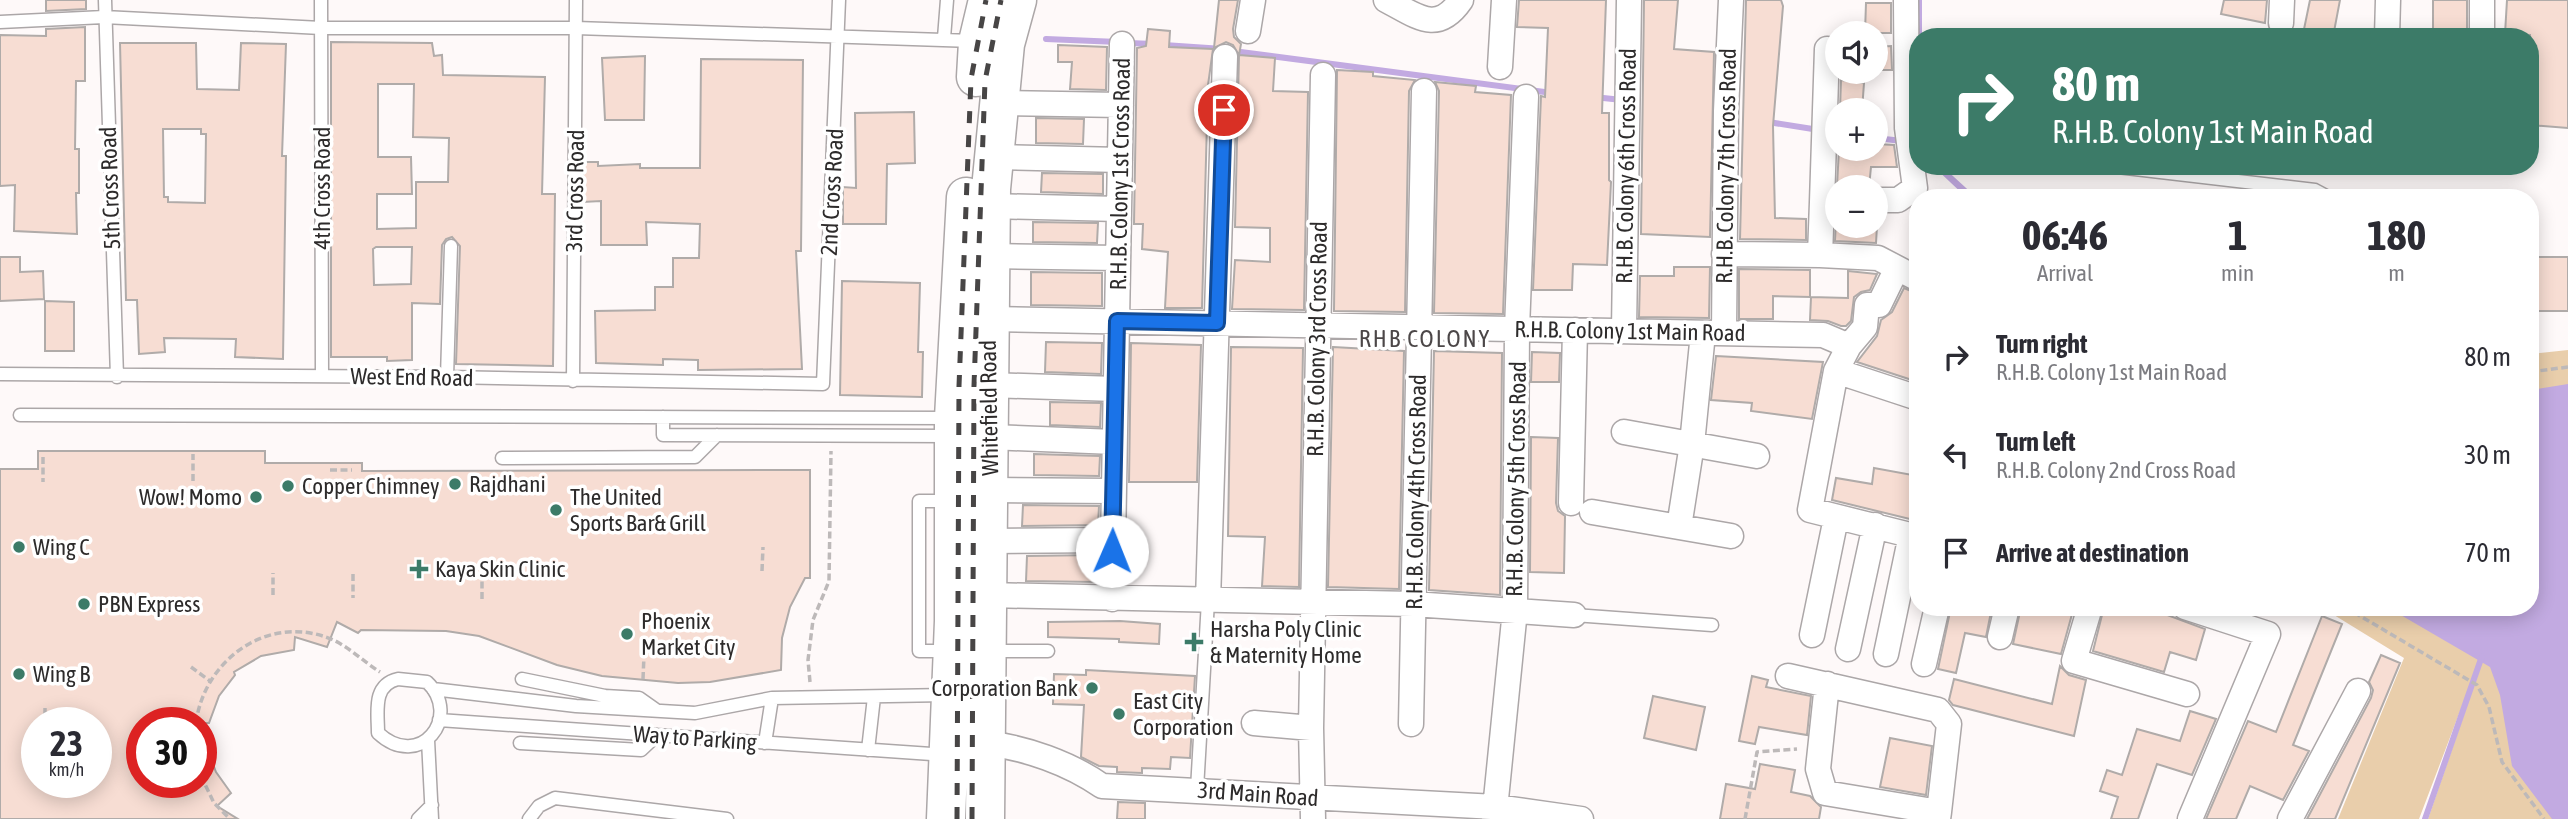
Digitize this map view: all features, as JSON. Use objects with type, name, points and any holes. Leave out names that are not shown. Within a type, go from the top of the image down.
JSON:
[{"type":"main road","name":"Whitefield Road","points":[[985,819],[986,743],[970,651],[952,501],[966,430],[976,41],[988,0]]},
{"type":"main road","name":"Whitefield Road","points":[[976,41],[1017,0]]},
{"type":"main road","name":"Whitefield Road","points":[[946,819],[951,695],[970,651],[988,595],[990,491],[966,430],[989,385],[991,206],[999,103],[976,41]]},
{"type":"street","points":[[1248,31],[1253,0]]},
{"type":"street","points":[[1386,0],[1420,17],[1437,21],[1451,15],[1461,0]]},
{"type":"street","points":[[1500,67],[1504,0]]},
{"type":"street","name":"R.H.B. Colony 6th Cross Road","points":[[1624,331],[1629,0]]},
{"type":"street","name":"R.H.B. Colony 7th Cross Road","points":[[1679,527],[1714,333],[1724,254],[1731,0]]},
{"type":"street","points":[[1906,0],[1909,136]]},
{"type":"street","points":[[2387,28],[2388,0]]},
{"type":"street","points":[[2482,0],[2482,28]]},
{"type":"street","name":"R.H.B. Colony 1st Cross Road","points":[[1112,598],[1122,44]]},
{"type":"street","points":[[1209,601],[1225,57]]},
{"type":"street","name":"R.H.B. Colony 3rd Cross Road","points":[[1314,809],[1311,728],[1312,604],[1323,75]]},
{"type":"street","points":[[1828,84],[1829,175]]},
{"type":"street","name":"R.H.B. Colony 4th Cross Road","points":[[1411,724],[1424,91]]},
{"type":"street","name":"R.H.B. Colony 5th Cross Road","points":[[1495,813],[1514,610],[1517,329],[1526,97]]},
{"type":"street","points":[[999,103],[1121,104]]},
{"type":"street","points":[[994,157],[1120,160]]},
{"type":"street","points":[[1888,200],[1898,200],[1909,192]]},
{"type":"street","points":[[991,206],[1119,209]]},
{"type":"street","points":[[1820,255],[1825,228]]},
{"type":"street","points":[[1724,254],[1878,257],[1908,273],[1878,305],[1867,305],[1865,327],[1849,346],[1836,372],[1810,510],[1909,534]]},
{"type":"street","points":[[990,256],[1118,258]]},
{"type":"street","name":"R.H.B. Colony 1st Main Road","points":[[989,319],[1823,335],[1849,346]]},
{"type":"street","points":[[1575,330],[1582,508],[1731,536]]},
{"type":"street","points":[[1836,372],[1909,395]]},
{"type":"street","points":[[989,385],[1115,388]]},
{"type":"street","points":[[966,430],[1114,442]]},
{"type":"street","points":[[1624,432],[1757,456]]},
{"type":"street","points":[[990,491],[1113,491]]},
{"type":"street","points":[[1812,635],[1836,518]]},
{"type":"street","points":[[1848,649],[1875,525]]},
{"type":"street","points":[[990,541],[1113,540]]},
{"type":"street","points":[[1886,654],[1909,560]]},
{"type":"street","points":[[988,595],[1312,604],[1413,604],[1574,615]]},
{"type":"street","points":[[1924,664],[1935,616]]},
{"type":"street","points":[[2000,637],[2005,616]]},
{"type":"street","points":[[2087,616],[2074,661],[2187,694]]},
{"type":"street","points":[[2190,819],[2268,635],[2212,616]]},
{"type":"street","points":[[1788,676],[1827,684],[1938,710],[1946,716],[1949,724],[1939,816],[1825,793],[1818,769],[1827,684]]},
{"type":"street","points":[[2290,819],[2358,691]]},
{"type":"street","points":[[1254,723],[1311,728]]},
{"type":"street","name":"3rd Main Road","points":[[986,743],[1007,746],[1080,771],[1102,786],[1197,789],[1314,809],[1495,813],[1581,819]]},
{"type":"lane","name":"5th Cross Road","points":[[105,0],[117,377]]},
{"type":"lane","name":"4th Cross Road","points":[[321,0],[322,376]]},
{"type":"lane","name":"3rd Cross Road","points":[[573,381],[576,0]]},
{"type":"lane","name":"2nd Cross Road","points":[[823,384],[839,0]]},
{"type":"lane","points":[[947,0],[976,41]]},
{"type":"lane","points":[[0,22],[104,17],[321,28],[576,28],[976,41]]},
{"type":"lane","points":[[2186,175],[2306,189]]},
{"type":"lane","points":[[447,377],[451,246]]},
{"type":"lane","name":"West End Road","points":[[0,374],[117,377],[447,377],[823,384]]},
{"type":"lane","points":[[20,415],[663,416],[966,430]]},
{"type":"lane","points":[[663,416],[663,435],[832,436],[966,430]]},
{"type":"lane","points":[[502,458],[695,457],[717,435]]},
{"type":"lane","points":[[1197,789],[1209,601]]},
{"type":"lane","points":[[1574,615],[1712,625]]},
{"type":"lane","points":[[970,651],[1048,651]]},
{"type":"lane","points":[[433,689],[439,720],[434,735],[428,740],[404,746],[394,744],[378,733],[378,696],[392,681],[419,680],[433,689],[576,706],[695,713],[772,698],[951,695]]},
{"type":"lane","points":[[522,680],[605,696],[639,698],[657,711]]},
{"type":"lane","points":[[868,750],[874,696]]},
{"type":"lane","points":[[765,743],[772,698]]},
{"type":"lane","name":"Way to Parking","points":[[439,720],[950,756]]},
{"type":"lane","points":[[520,743],[641,750],[657,735]]},
{"type":"lane","points":[[428,740],[432,819]]},
{"type":"lane","points":[[529,819],[539,806],[555,798],[727,819]]},
{"type":"lane","points":[[418,819],[432,805]]},
{"type":"path","points":[[2539,371],[2568,367]]},
{"type":"path","points":[[813,698],[809,641],[813,620],[829,581],[832,436]]},
{"type":"path","points":[[193,454],[193,481]]},
{"type":"path","points":[[43,457],[43,482]]},
{"type":"path","points":[[330,470],[352,470]]},
{"type":"path","points":[[762,547],[762,571]]},
{"type":"path","points":[[482,571],[482,601]]},
{"type":"path","points":[[273,573],[273,595]]},
{"type":"path","points":[[353,574],[353,597]]},
{"type":"path","points":[[2360,616],[2477,685],[2489,707],[2502,762],[2544,819]]},
{"type":"path","points":[[201,707],[210,681],[232,653],[247,644],[276,635],[301,634],[330,639],[392,681]]},
{"type":"path","points":[[643,679],[644,655]]},
{"type":"path","points":[[191,667],[210,681]]},
{"type":"path","points":[[1745,819],[1757,752],[1820,747]]},
{"type":"path","points":[[212,798],[230,819]]},
{"type":"shaded area","points":[[1943,175],[1952,175],[1967,189],[1957,189]]},
{"type":"shaded area","points":[[2568,350],[2568,819],[2428,819],[2468,703],[2465,698],[2419,819],[2338,819],[2404,658],[2336,616],[2539,616],[2539,353]]},
{"type":"shaded area","points":[[2568,384],[2568,819],[2552,819],[2512,766],[2500,695],[2490,667],[2402,616],[2539,616],[2539,389]]},
{"type":"building","points":[[46,0],[86,0],[86,9],[46,11]]},
{"type":"building","points":[[1219,0],[1238,0],[1233,29],[1234,37],[1241,44],[1239,55],[1233,45],[1226,42],[1214,48]]},
{"type":"building","points":[[1519,0],[1606,0],[1602,113],[1609,113],[1611,182],[1607,265],[1573,264],[1572,290],[1533,290],[1541,96],[1545,97],[1548,28],[1517,27]]},
{"type":"building","points":[[1644,0],[1678,0],[1674,49],[1714,52],[1710,237],[1641,234]]},
{"type":"building","points":[[1746,0],[1781,0],[1783,6],[1773,126],[1775,218],[1806,219],[1806,240],[1740,239]]},
{"type":"building","points":[[2224,0],[2267,0],[2265,23],[2221,14]]},
{"type":"building","points":[[2310,0],[2340,0],[2335,28],[2304,28]]},
{"type":"building","points":[[2433,0],[2467,0],[2467,28],[2433,28]]},
{"type":"building","points":[[2507,0],[2568,0],[2568,128],[2539,126],[2539,28],[2505,28]]},
{"type":"building","points":[[1866,3],[1891,3],[1891,33],[1888,33],[1888,21],[1865,21]]},
{"type":"building","points":[[85,27],[85,81],[76,81],[75,149],[79,149],[77,234],[14,231],[15,185],[0,186],[0,35],[46,36],[46,29]]},
{"type":"building","points":[[1148,29],[1170,31],[1169,47],[1213,49],[1208,85],[1202,308],[1165,308],[1168,252],[1142,249],[1143,224],[1134,224],[1137,48],[1146,46]]},
{"type":"building","points":[[331,42],[432,43],[434,56],[442,55],[443,75],[545,77],[542,194],[555,194],[553,366],[456,364],[460,246],[452,237],[446,239],[442,245],[440,304],[412,303],[412,360],[331,357]],"holes":[[[378,84],[414,84],[413,137],[449,138],[448,182],[416,182],[416,228],[377,229],[377,194],[412,194],[411,157],[378,157]],[[412,247],[411,284],[374,285],[373,249]]]},
{"type":"building","points":[[120,43],[196,43],[197,89],[239,90],[241,43],[286,44],[282,156],[286,156],[283,359],[235,357],[236,339],[164,338],[165,352],[139,354],[137,300],[126,300]],"holes":[[[163,129],[201,129],[201,134],[206,134],[205,203],[168,202],[168,197],[164,197]]]},
{"type":"building","points":[[1058,45],[1107,47],[1106,90],[1070,89],[1072,62],[1058,62]]},
{"type":"building","points":[[1888,46],[1891,46],[1892,70],[1888,70]]},
{"type":"building","points":[[1239,55],[1275,58],[1273,91],[1308,92],[1304,310],[1232,309],[1235,260],[1270,262],[1270,228],[1235,227]]},
{"type":"building","points":[[645,56],[644,120],[605,120],[602,58]]},
{"type":"building","points":[[701,59],[803,60],[801,251],[796,251],[802,369],[698,370],[698,360],[663,359],[663,365],[596,363],[595,311],[655,310],[655,287],[673,287],[673,258],[699,258],[700,224],[646,222],[647,245],[601,245],[601,201],[583,202],[583,162],[598,162],[598,166],[640,164],[640,168],[700,168]]},
{"type":"building","points":[[1337,70],[1373,72],[1373,76],[1415,80],[1409,91],[1405,312],[1334,311]]},
{"type":"building","points":[[1435,82],[1476,86],[1475,92],[1511,95],[1503,314],[1434,313],[1439,91]]},
{"type":"building","points":[[1841,84],[1864,84],[1863,98],[1840,98]]},
{"type":"building","points":[[914,112],[915,163],[887,164],[886,224],[843,224],[843,187],[856,188],[855,113]]},
{"type":"building","points":[[1036,118],[1084,119],[1083,144],[1036,143]]},
{"type":"building","points":[[1888,145],[1894,145],[1897,167],[1871,167],[1870,175],[1838,175],[1838,161],[1888,161]]},
{"type":"building","points":[[1042,173],[1103,174],[1103,194],[1041,192]]},
{"type":"building","points":[[1033,222],[1098,223],[1097,243],[1033,242]]},
{"type":"building","points":[[1835,238],[1876,238],[1876,243],[1835,241]]},
{"type":"building","points":[[0,257],[20,257],[20,272],[43,271],[44,299],[0,301]]},
{"type":"building","points":[[2539,257],[2568,257],[2568,311],[2539,311]]},
{"type":"building","points":[[1674,267],[1710,267],[1709,318],[1639,317],[1640,276],[1674,276]]},
{"type":"building","points":[[1739,269],[1810,270],[1810,297],[1773,296],[1773,319],[1739,319]]},
{"type":"building","points":[[1848,271],[1877,274],[1870,290],[1854,297],[1851,321],[1846,326],[1841,326],[1828,321],[1810,320],[1811,297],[1848,298]]},
{"type":"building","points":[[1031,272],[1102,273],[1102,306],[1031,305]]},
{"type":"building","points":[[842,281],[920,283],[918,352],[923,352],[922,397],[840,395]]},
{"type":"building","points":[[1904,288],[1909,290],[1909,379],[1857,362],[1877,336],[1881,320],[1892,312]]},
{"type":"building","points":[[45,301],[74,302],[74,351],[45,351]]},
{"type":"building","points":[[1046,342],[1102,343],[1101,374],[1045,372]]},
{"type":"building","points":[[1131,343],[1201,345],[1197,482],[1129,482]]},
{"type":"building","points":[[1231,347],[1303,348],[1299,587],[1262,586],[1265,537],[1228,536]]},
{"type":"building","points":[[1333,347],[1404,351],[1399,589],[1328,587]]},
{"type":"building","points":[[1434,351],[1502,353],[1500,595],[1429,590]]},
{"type":"building","points":[[1532,352],[1560,353],[1559,382],[1531,382]]},
{"type":"building","points":[[1716,356],[1823,362],[1812,419],[1751,411],[1752,403],[1711,400]]},
{"type":"building","points":[[1050,402],[1101,403],[1100,427],[1050,425]]},
{"type":"building","points":[[1531,437],[1558,438],[1556,503],[1558,511],[1565,516],[1564,573],[1530,572]]},
{"type":"building","name":"Phoenix Market City","points":[[38,451],[265,451],[265,463],[362,463],[362,471],[810,470],[810,578],[805,578],[790,607],[782,638],[781,670],[710,682],[678,683],[602,676],[557,665],[479,636],[446,631],[361,630],[358,633],[337,622],[327,647],[295,637],[294,650],[261,656],[234,672],[235,675],[219,696],[215,707],[126,707],[126,798],[217,798],[217,773],[231,793],[217,806],[238,819],[0,819],[0,469],[38,469]]},
{"type":"building","points":[[1034,454],[1100,456],[1099,476],[1034,475]]},
{"type":"building","points":[[1874,468],[1909,474],[1909,519],[1832,500],[1836,478],[1872,484]]},
{"type":"building","points":[[1023,505],[1099,506],[1098,525],[1022,526]]},
{"type":"building","points":[[1096,555],[1096,582],[1026,581],[1027,556]]},
{"type":"building","points":[[1949,616],[1990,616],[1986,637],[1965,633],[1956,673],[1938,669]]},
{"type":"building","points":[[2019,616],[2072,616],[2061,654],[2013,644]]},
{"type":"building","points":[[2102,616],[2170,616],[2205,629],[2196,660],[2170,652],[2164,672],[2093,651]]},
{"type":"building","points":[[2322,616],[2342,624],[2293,745],[2309,751],[2283,800],[2250,786],[2236,819],[2206,819],[2248,721],[2276,732]]},
{"type":"building","points":[[1120,621],[1160,624],[1159,644],[1119,642],[1119,639],[1048,637],[1048,622]]},
{"type":"building","points":[[2381,655],[2400,663],[2335,819],[2307,819],[2371,698],[2373,690],[2369,682]]},
{"type":"building","points":[[2060,666],[2069,675],[2086,680],[2074,736],[1953,705],[1949,700],[1954,679],[2052,704]]},
{"type":"building","points":[[1086,670],[1195,676],[1190,758],[1171,757],[1170,769],[1142,768],[1142,773],[1117,772],[1117,767],[1099,766],[1081,757],[1084,705],[1053,704],[1054,674],[1086,675]]},
{"type":"building","points":[[1752,676],[1768,680],[1766,687],[1811,696],[1807,735],[1759,727],[1755,744],[1739,741]]},
{"type":"building","points":[[1653,696],[1705,707],[1696,750],[1644,738]]},
{"type":"building","points":[[2190,711],[2216,719],[2192,775],[2157,764],[2138,819],[2111,819],[2118,797],[2100,791],[2107,770],[2122,775],[2137,729],[2180,741]]},
{"type":"building","points":[[1890,738],[1932,746],[1926,795],[1880,787]]},
{"type":"building","points":[[1760,764],[1795,770],[1791,792],[1810,796],[1821,807],[1819,819],[1720,819],[1726,784],[1755,789]]},
{"type":"building","points":[[1118,802],[1145,803],[1145,819],[1117,819]]},
{"type":"waterway","points":[[1919,0],[1919,28]]},
{"type":"waterway","points":[[1046,39],[1118,42]]},
{"type":"waterway","points":[[1129,43],[1153,44]]},
{"type":"waterway","points":[[1164,45],[1223,49]]},
{"type":"waterway","points":[[1233,51],[1552,93]]},
{"type":"waterway","points":[[1594,97],[1622,100]]},
{"type":"waterway","points":[[1768,122],[1819,130]]},
{"type":"waterway","points":[[1888,139],[1902,141]]},
{"type":"waterway","points":[[2425,819],[2482,656]]},
{"type":"railway","points":[[957,819],[959,386],[971,79],[986,0]]},
{"type":"railway","points":[[972,819],[974,386],[985,81],[1001,0]]},
{"type":"place","name":"Rajdhani","points":[[455,484]]},
{"type":"place","name":"Copper Chimney","points":[[288,486]]},
{"type":"place","name":"Wow! Momo","points":[[256,497]]},
{"type":"place","name":"The United Sports Bar& Grill","points":[[556,510]]},
{"type":"place","name":"Wing C","points":[[19,547]]},
{"type":"place","name":"Kaya Skin Clinic","points":[[419,569]]},
{"type":"place","name":"PBN Express","points":[[84,604]]},
{"type":"place","name":"Phoenix Market City","points":[[627,634]]},
{"type":"place","name":"Harsha Poly Clinic & Maternity Home","points":[[1194,642]]},
{"type":"place","name":"Wing B","points":[[19,674]]},
{"type":"place","name":"Corporation Bank","points":[[1092,688]]},
{"type":"place","name":"East City Corporation","points":[[1119,714]]},
{"type":"district","name":"RHB COLONY","points":[[1425,338]]},
{"type":"route","points":[[1112,551],[1117,321],[1217,323],[1224,110]]}]
